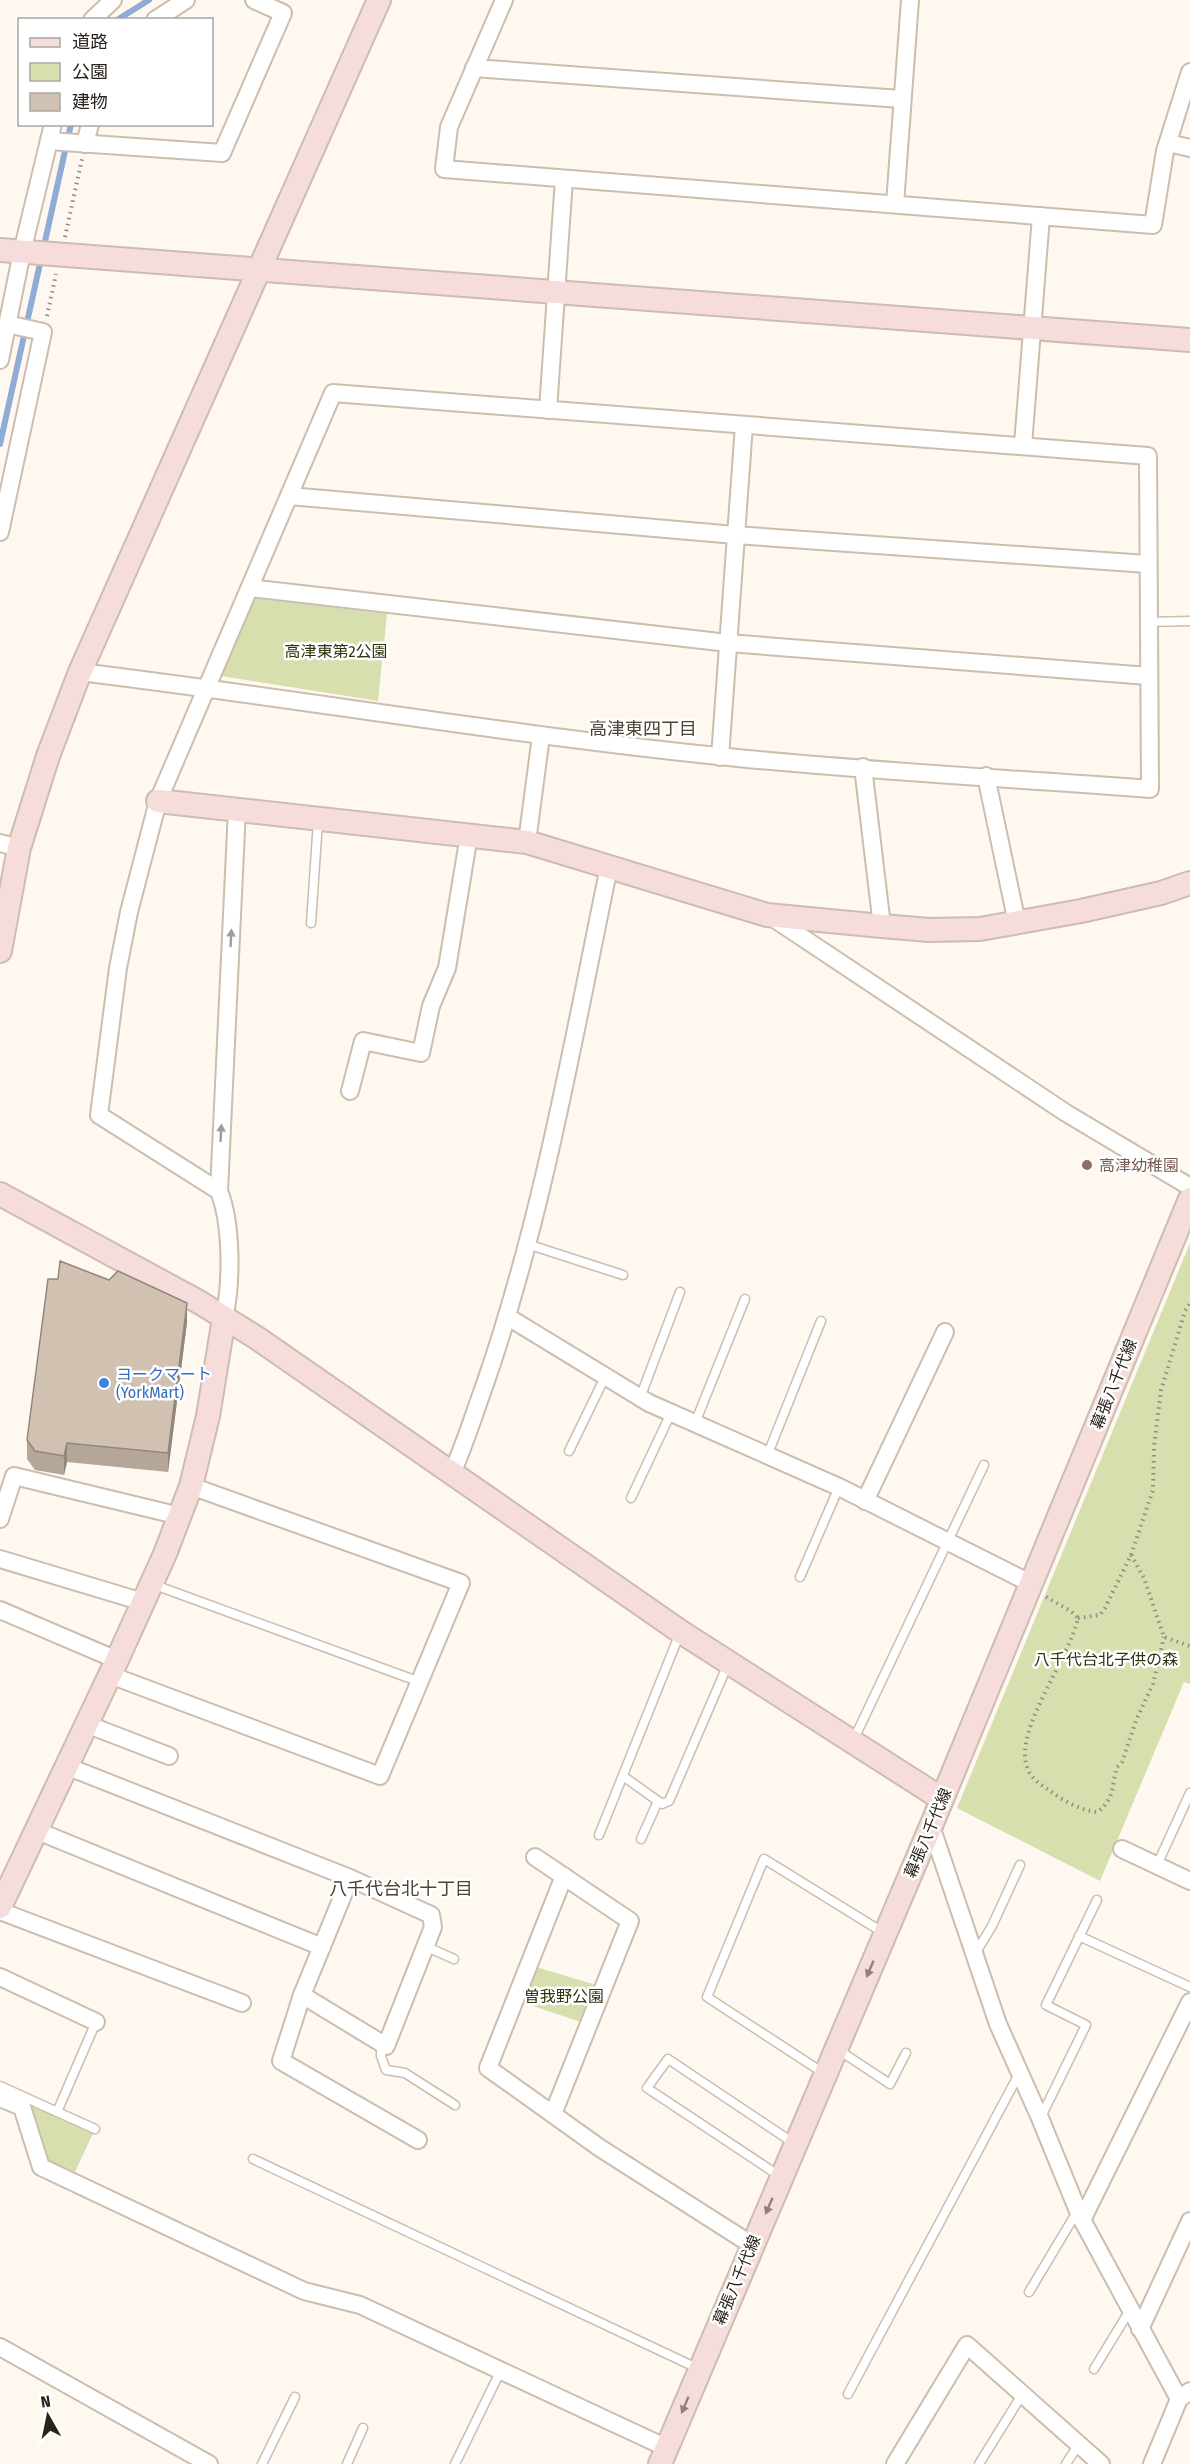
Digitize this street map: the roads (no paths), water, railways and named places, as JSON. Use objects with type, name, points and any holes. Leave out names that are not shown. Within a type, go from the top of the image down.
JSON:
[{"type":"street","points":[[94,18],[113,0]]},
{"type":"street","points":[[157,18],[186,0]]},
{"type":"street","points":[[53,142],[222,153],[283,13],[254,0]]},
{"type":"street","points":[[0,951],[10,845],[48,756],[80,672],[379,0]]},
{"type":"street","points":[[504,0],[449,128],[444,169],[1153,225],[1168,143],[1190,72]]},
{"type":"street","points":[[895,204],[910,0]]},
{"type":"street","points":[[474,68],[901,99]]},
{"type":"street","points":[[0,360],[17,251],[53,142],[53,126]]},
{"type":"street","points":[[82,144],[89,126]]},
{"type":"street","points":[[1168,143],[1190,148]]},
{"type":"street","points":[[549,410],[564,179]]},
{"type":"street","points":[[1023,446],[1034,329],[1041,216]]},
{"type":"street","points":[[17,251],[1190,340]]},
{"type":"street","points":[[0,532],[44,332],[7,324]]},
{"type":"street","points":[[80,672],[205,688],[542,736],[720,757],[1150,789],[1148,456],[333,393],[205,688],[158,801],[129,912],[118,968],[99,1115],[219,1191]]},
{"type":"street","points":[[720,757],[744,425]]},
{"type":"street","points":[[290,496],[735,535],[1148,564]]},
{"type":"street","points":[[250,588],[728,643],[1148,676]]},
{"type":"street","points":[[526,842],[542,736]]},
{"type":"street","points":[[863,767],[882,926]]},
{"type":"street","points":[[986,776],[1017,923]]},
{"type":"street","points":[[158,801],[526,842],[767,915],[929,930],[980,929],[1017,923],[1161,893],[1190,883]]},
{"type":"street","points":[[237,809],[219,1191],[225,1206],[230,1292],[208,1416],[192,1486],[180,1516],[113,1668],[35,1830],[0,1909],[242,2003]]},
{"type":"street","points":[[350,1091],[363,1041],[421,1053],[430,1006],[447,968],[469,835]]},
{"type":"street","points":[[452,1473],[508,1317],[527,1244],[553,1139],[609,867]]},
{"type":"street","points":[[767,915],[1066,1113],[1190,1187]]},
{"type":"street","points":[[0,1194],[224,1318],[728,1664],[942,1799]]},
{"type":"street","name":"幕張八千代線","points":[[663,2456],[942,1799],[1036,1589],[1190,1199]]},
{"type":"street","points":[[508,1317],[640,1398],[839,1488],[1036,1589]]},
{"type":"street","points":[[865,1501],[945,1332]]},
{"type":"street","points":[[0,1519],[14,1476],[180,1516]]},
{"type":"street","points":[[0,1610],[113,1668],[380,1776],[461,1583],[192,1486]]},
{"type":"street","points":[[0,1559],[147,1593]]},
{"type":"street","points":[[86,1724],[170,1756]]},
{"type":"street","points":[[66,1766],[350,1878],[431,1915],[433,1927],[386,2046],[302,1995]]},
{"type":"street","points":[[931,1827],[998,2024],[1041,2118],[1080,2215],[1140,2329],[1184,2395],[1152,2464]]},
{"type":"street","points":[[35,1830],[322,1947]]},
{"type":"street","points":[[1122,1849],[1190,1881]]},
{"type":"street","points":[[535,1857],[630,1921],[553,2114]]},
{"type":"street","points":[[564,1876],[488,2068],[553,2114],[752,2245]]},
{"type":"street","points":[[350,1878],[302,1995],[281,2061],[418,2140]]},
{"type":"street","points":[[0,1977],[96,2022]]},
{"type":"street","points":[[1080,2215],[1190,2002]]},
{"type":"street","points":[[0,2098],[22,2107],[41,2167],[304,2291],[360,2305],[500,2372],[663,2456]]},
{"type":"street","points":[[1140,2329],[1190,2221]]},
{"type":"street","points":[[895,2464],[967,2345],[1023,2392],[1101,2464]]},
{"type":"street","points":[[0,2347],[209,2464]]},
{"type":"lane","points":[[1148,622],[1190,621]]},
{"type":"lane","points":[[311,923],[318,818]]},
{"type":"lane","points":[[527,1244],[623,1275]]},
{"type":"lane","points":[[640,1398],[680,1292]]},
{"type":"lane","points":[[695,1423],[745,1299]]},
{"type":"lane","points":[[767,1456],[821,1321]]},
{"type":"lane","points":[[569,1450],[605,1377]]},
{"type":"lane","points":[[631,1498],[671,1413]]},
{"type":"lane","points":[[852,1743],[984,1465]]},
{"type":"lane","points":[[800,1577],[839,1488]]},
{"type":"lane","points":[[147,1593],[420,1682]]},
{"type":"lane","points":[[599,1835],[681,1632]]},
{"type":"lane","points":[[623,1776],[662,1804],[669,1801],[728,1664]]},
{"type":"lane","points":[[1157,1865],[1190,1793]]},
{"type":"lane","points":[[641,1839],[658,1801]]},
{"type":"lane","points":[[825,2074],[707,1997],[764,1859],[885,1934]]},
{"type":"lane","points":[[975,1954],[992,1926],[1020,1865]]},
{"type":"lane","points":[[1041,2118],[1086,2025],[1046,2005],[1096,1900]]},
{"type":"lane","points":[[1079,1936],[1190,1987]]},
{"type":"lane","points":[[425,1946],[454,1959]]},
{"type":"lane","points":[[57,2112],[96,2022]]},
{"type":"lane","points":[[381,2043],[381,2056],[386,2070],[405,2073],[455,2105]]},
{"type":"lane","points":[[836,2049],[890,2084],[906,2053]]},
{"type":"lane","points":[[781,2177],[647,2088],[668,2059],[795,2144]]},
{"type":"lane","points":[[849,2394],[1020,2073]]},
{"type":"lane","points":[[0,2086],[95,2129]]},
{"type":"lane","points":[[253,2159],[700,2369]]},
{"type":"lane","points":[[1029,2292],[1080,2215]]},
{"type":"lane","points":[[1094,2369],[1130,2310]]},
{"type":"lane","points":[[455,2464],[500,2372]]},
{"type":"lane","points":[[979,2464],[1023,2392]]},
{"type":"lane","points":[[262,2464],[295,2397]]},
{"type":"lane","points":[[347,2464],[363,2428]]},
{"type":"lane","points":[[1066,2464],[1079,2444]]},
{"type":"waterway","points":[[120,18],[149,0]]},
{"type":"waterway","points":[[0,444],[71,126]]},
{"type":"place","name":"高津幼稚園","points":[[1087,1165]]},
{"type":"place","name":"ヨークマート (YorkMart)","points":[[104,1383]]},
{"type":"district","name":"高津東四丁目","points":[[643,729]]},
{"type":"district","name":"八千代台北十丁目","points":[[401,1889]]},
{"type":"park label","name":"高津東第2公園","points":[[336,651]]},
{"type":"park label","name":"八千代台北子供の森","points":[[1106,1659]]},
{"type":"park label","name":"曽我野公園","points":[[564,1996]]}]
